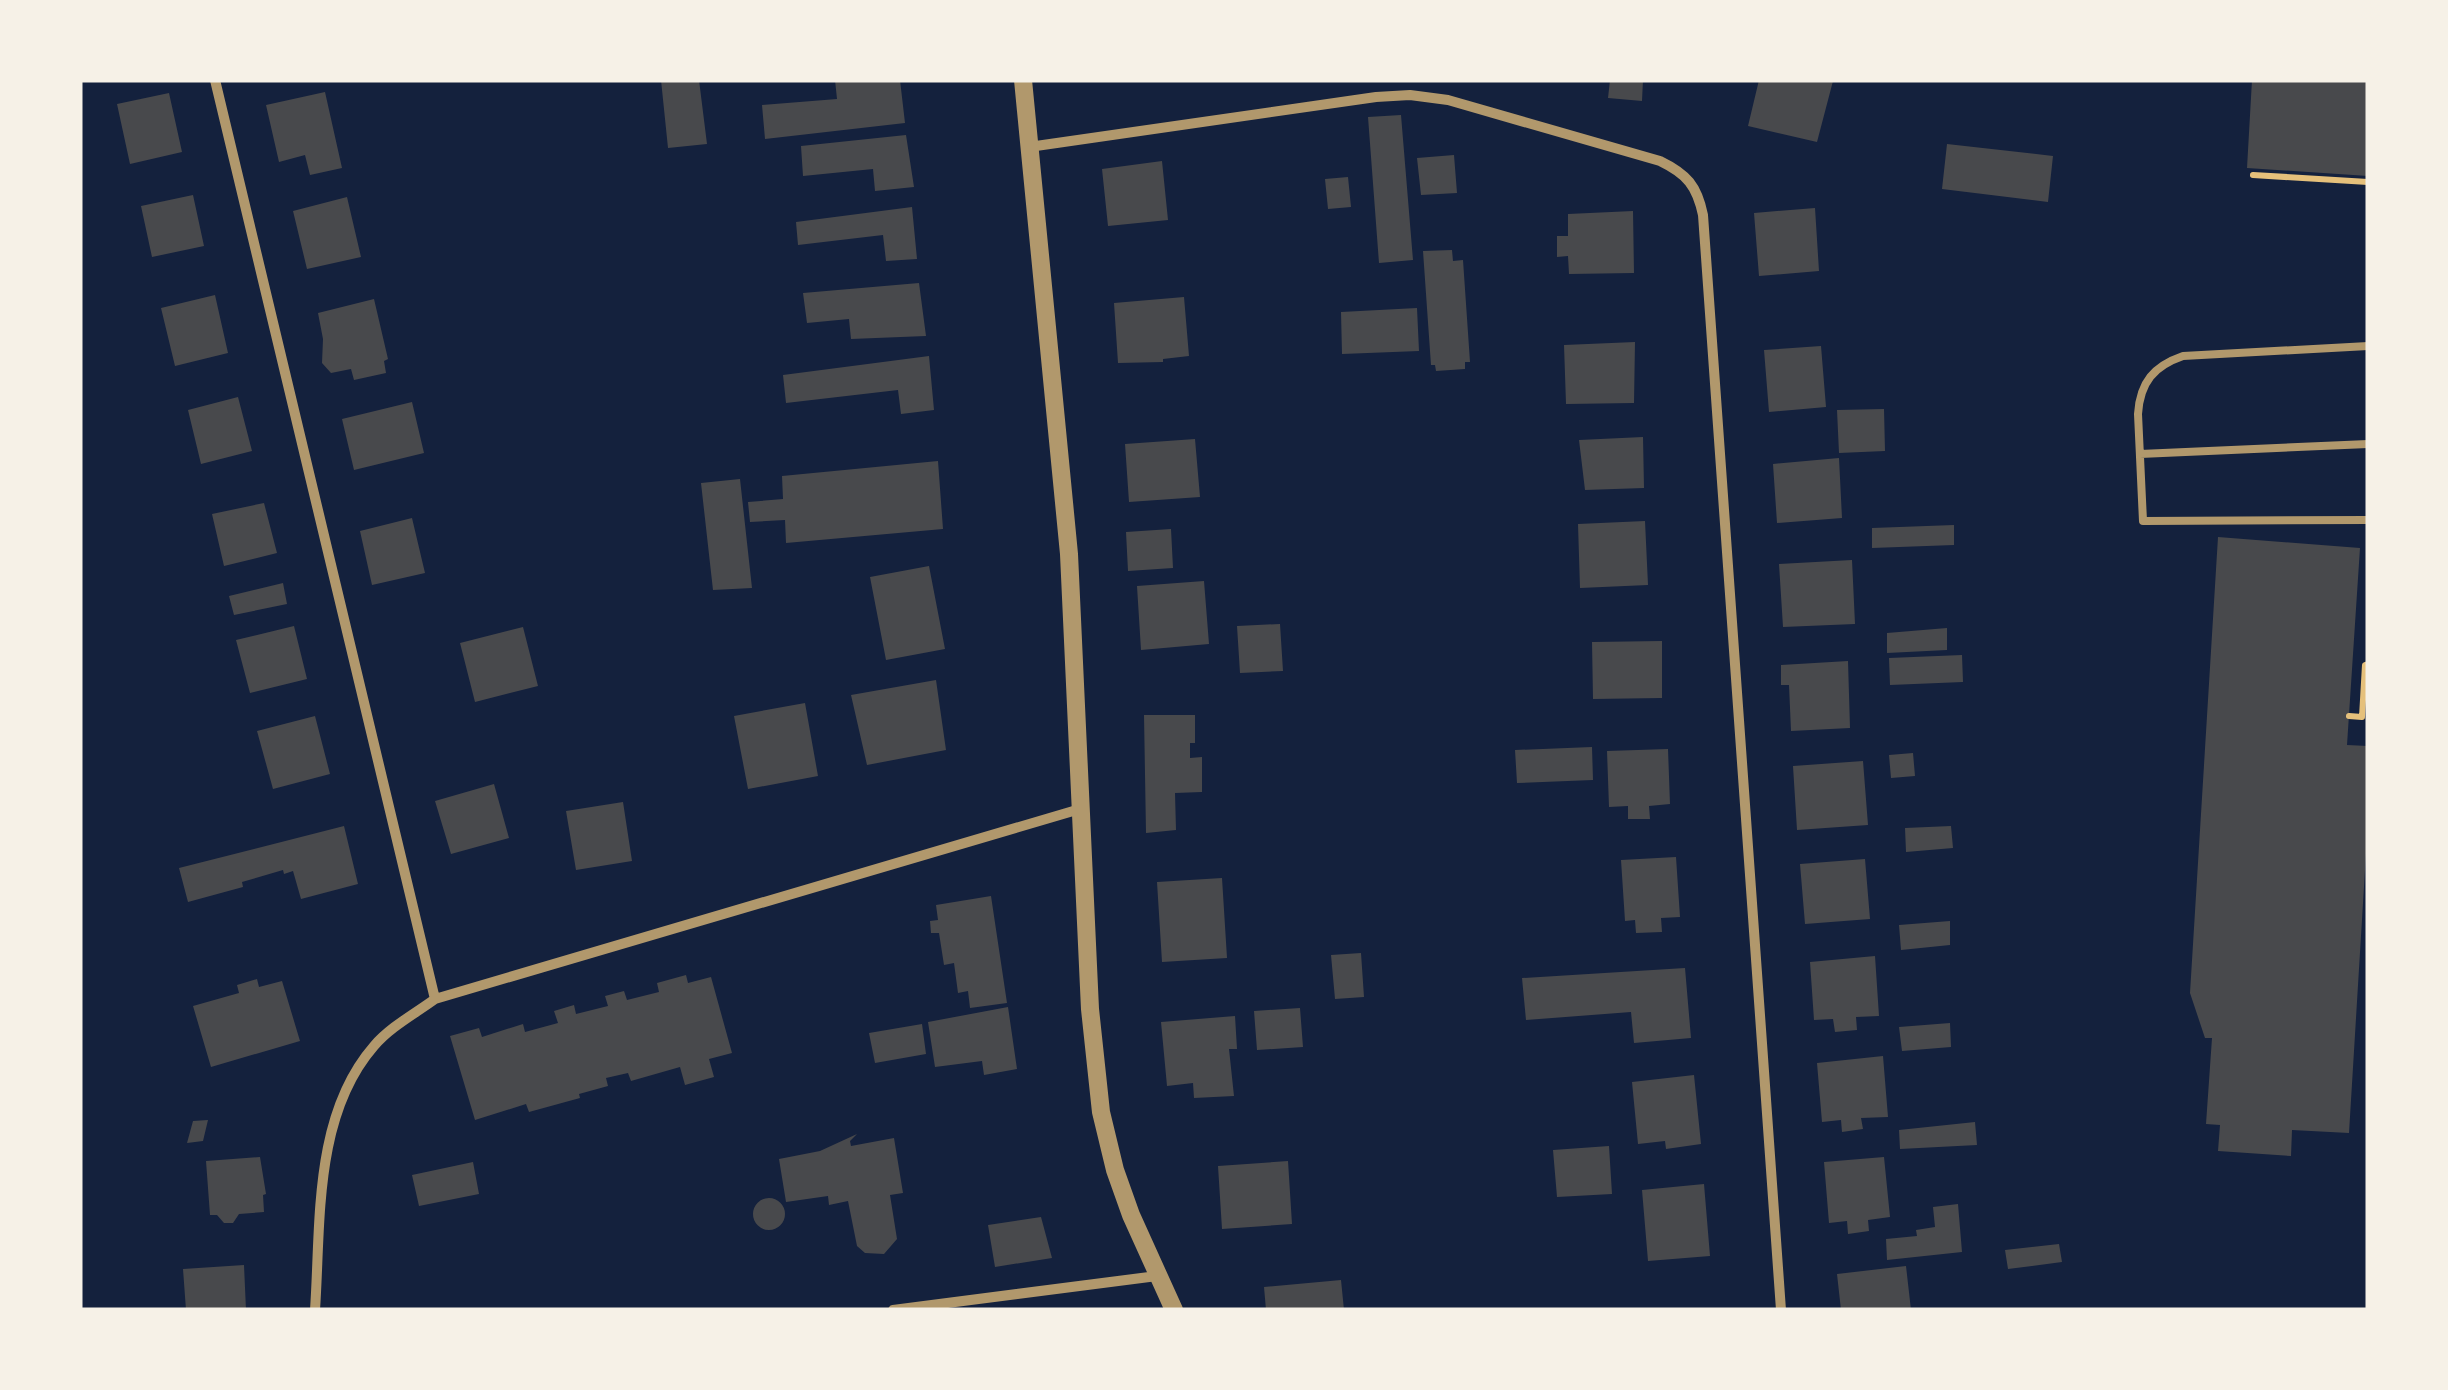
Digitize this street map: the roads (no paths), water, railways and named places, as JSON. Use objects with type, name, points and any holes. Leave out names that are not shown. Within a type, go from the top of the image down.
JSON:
[{"type":"street","points":[[215,80],[435,998]]},
{"type":"street","points":[[1023,80],[1069,554],[1090,1009],[1102,1112],[1114,1170],[1156,1276],[1174,1310]]},
{"type":"street","points":[[1029,147],[1410,95],[1448,100],[1660,161],[1683,172],[1698,190],[1705,234],[1782,1310]]},
{"type":"street","points":[[315,1310],[320,1205],[332,1130],[347,1084],[376,1044],[435,998],[1080,810]]},
{"type":"street","points":[[893,1310],[1156,1276]]},
{"type":"lane","points":[[2368,346],[2183,356],[2152,373],[2139,398],[2144,521],[2368,520]]},
{"type":"lane","points":[[2140,454],[2368,444]]}]
